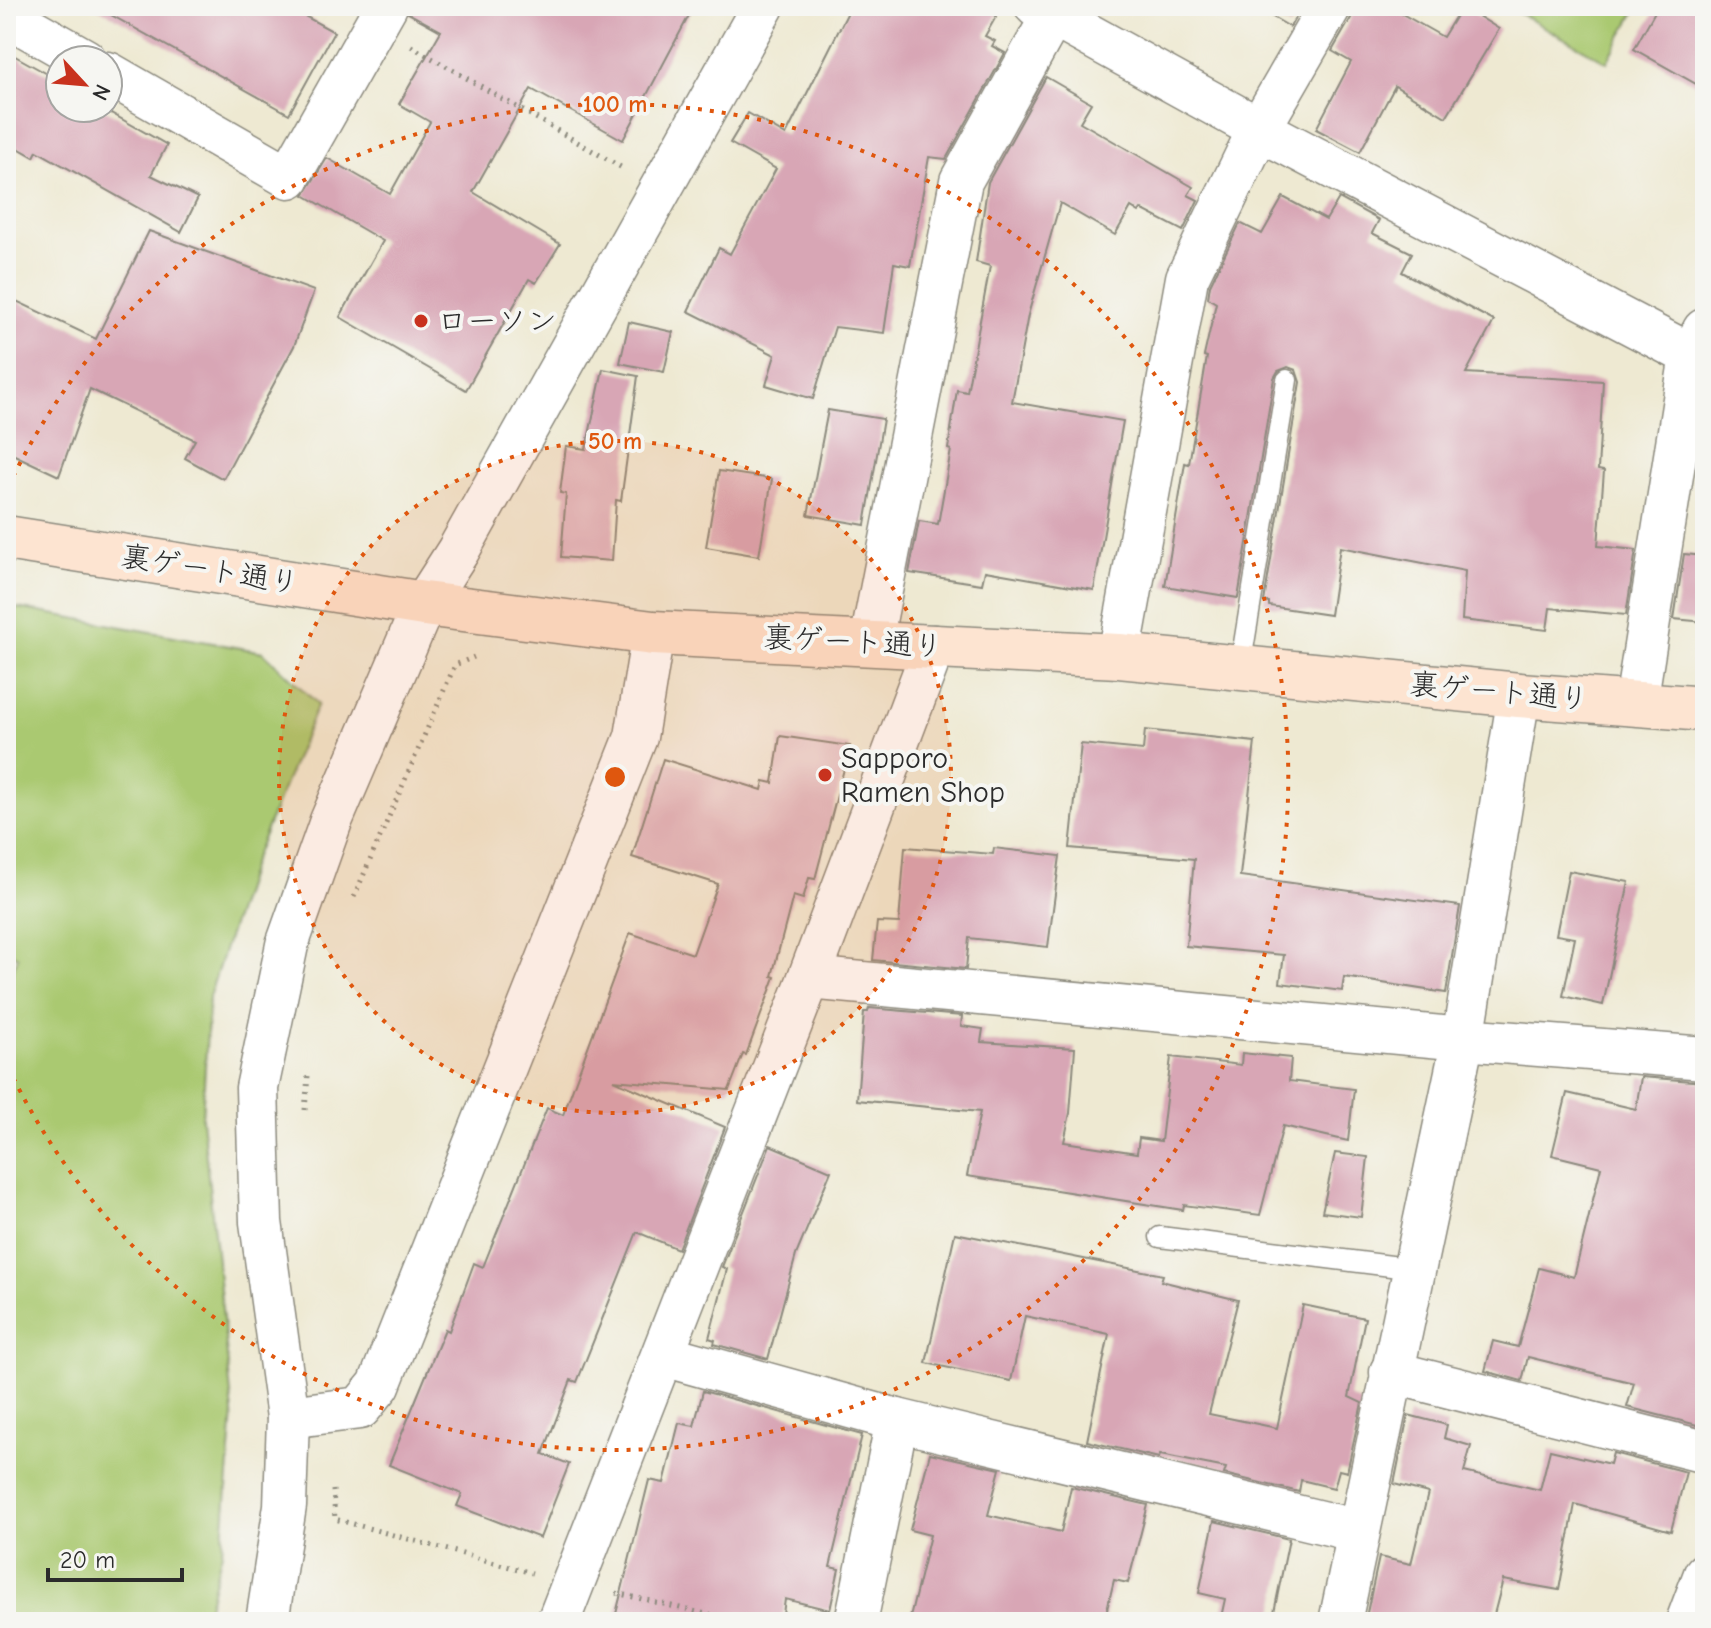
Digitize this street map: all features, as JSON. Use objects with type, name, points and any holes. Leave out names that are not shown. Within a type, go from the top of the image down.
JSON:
[{"type":"street","points":[[267,1622],[285,1506],[288,1417],[261,1222],[257,1088],[287,945],[331,821],[424,604],[458,551],[763,6]]},
{"type":"street","points":[[1119,656],[1187,278],[1259,129],[1330,6]]},
{"type":"street","points":[[871,642],[961,181],[1049,9],[1259,129],[1700,347],[1636,703]]},
{"type":"street","points":[[6,15],[57,44]]},
{"type":"street","points":[[124,82],[289,177],[381,16]]},
{"type":"street","name":"裏ゲート通り","points":[[6,538],[424,604],[653,633],[1119,656],[1519,695],[1705,709]]},
{"type":"street","points":[[288,1417],[360,1408],[379,1385],[636,737],[653,633]]},
{"type":"street","points":[[558,1622],[809,978],[934,646]]},
{"type":"street","points":[[1340,1622],[1463,1039],[1519,695]]},
{"type":"street","points":[[809,978],[1463,1039],[1705,1058]]},
{"type":"street","points":[[663,1355],[897,1420],[1358,1531]]},
{"type":"street","points":[[1391,1372],[1705,1452]]},
{"type":"street","points":[[856,1622],[897,1420]]},
{"type":"street","points":[[1687,1622],[1705,1574]]},
{"type":"lane","points":[[1240,668],[1287,380]]},
{"type":"lane","points":[[1160,1237],[1415,1269]]},
{"type":"path","points":[[381,16],[636,177]]},
{"type":"green space","points":[[1506,6],[1638,6],[1607,62]]},
{"type":"green space","points":[[6,606],[263,652],[318,704],[253,861],[209,997],[202,1119],[233,1413],[222,1552],[204,1622],[6,1622],[6,988],[18,957],[6,951]]},
{"type":"building","points":[[95,6],[299,6],[299,13],[334,32],[289,114]]},
{"type":"building","points":[[410,6],[694,6],[623,140],[531,89],[473,192],[560,244],[536,283],[529,279],[466,390],[340,317],[383,241],[304,195],[327,158],[390,194],[430,122],[399,104],[441,31],[408,13]]},
{"type":"building","points":[[851,6],[1002,6],[985,36],[995,41],[992,46],[1005,53],[946,159],[929,157],[910,266],[894,263],[884,333],[835,327],[813,399],[766,385],[775,355],[688,311],[719,248],[730,254],[776,169],[730,143],[748,113],[786,135]]},
{"type":"building","points":[[1254,6],[1302,6],[1290,27]]},
{"type":"building","points":[[1354,6],[1388,6],[1443,37],[1462,6],[1499,29],[1446,117],[1395,86],[1360,152],[1316,129],[1351,62],[1332,51],[1351,18]]},
{"type":"building","points":[[1658,6],[1705,6],[1705,89],[1634,49]]},
{"type":"building","points":[[6,51],[44,72],[44,124],[124,124],[124,121],[167,145],[151,175],[198,198],[181,232],[37,151],[34,157],[6,141]]},
{"type":"building","points":[[1046,77],[1091,103],[1080,122],[1193,187],[1188,195],[1198,200],[1183,231],[1131,207],[1115,235],[1060,203],[1028,315],[1012,402],[1123,421],[1094,590],[985,571],[982,584],[909,573],[919,521],[938,524],[951,450],[948,449],[957,390],[967,392],[990,266],[976,262],[988,182]]},
{"type":"building","points":[[1283,197],[1326,220],[1339,198],[1379,220],[1372,233],[1412,253],[1402,272],[1494,321],[1466,373],[1603,381],[1598,470],[1604,471],[1598,546],[1636,550],[1626,615],[1550,608],[1547,630],[1462,620],[1465,571],[1340,547],[1330,615],[1269,606],[1269,602],[1264,602],[1300,382],[1296,370],[1288,367],[1278,371],[1274,378],[1238,598],[1165,586],[1185,463],[1189,464],[1207,357],[1204,356],[1216,303],[1208,298],[1210,285],[1240,223],[1262,234]]},
{"type":"building","points":[[149,231],[314,291],[294,346],[223,479],[185,458],[195,440],[90,389],[59,476],[6,451],[6,296],[96,339]]},
{"type":"building","points":[[629,322],[673,332],[664,372],[620,363]]},
{"type":"building","points":[[603,369],[638,376],[621,501],[616,500],[612,561],[561,557],[566,494],[560,493],[566,446],[586,449]]},
{"type":"building","points":[[828,410],[883,419],[865,525],[808,515]]},
{"type":"building","points":[[719,471],[772,479],[759,556],[706,547]]},
{"type":"building","points":[[1684,554],[1705,556],[1705,622],[1674,619]]},
{"type":"building","points":[[1145,730],[1255,742],[1240,876],[1460,906],[1446,993],[1344,977],[1342,991],[1280,983],[1284,955],[1186,946],[1194,859],[1070,848],[1081,744],[1143,750]]},
{"type":"building","points":[[780,736],[850,746],[815,879],[809,878],[803,899],[793,896],[772,976],[775,977],[746,1055],[743,1054],[729,1090],[613,1080],[725,1127],[678,1249],[637,1232],[577,1382],[571,1380],[543,1454],[569,1464],[540,1538],[457,1506],[462,1494],[389,1465],[445,1329],[449,1331],[474,1263],[483,1267],[547,1108],[563,1115],[630,933],[693,954],[718,884],[632,857],[663,759],[762,790],[764,781],[773,783]]},
{"type":"building","points":[[905,847],[993,854],[994,848],[1060,856],[1048,947],[969,938],[966,969],[873,960],[877,922],[899,923]]},
{"type":"building","points":[[1569,871],[1629,882],[1603,1005],[1563,996],[1575,938],[1556,935]]},
{"type":"building","points":[[869,1008],[962,1016],[961,1026],[983,1029],[981,1042],[1075,1048],[1070,1113],[1064,1142],[1137,1153],[1139,1138],[1161,1141],[1171,1057],[1241,1065],[1242,1053],[1291,1058],[1289,1081],[1354,1089],[1348,1141],[1283,1126],[1260,1215],[1184,1205],[1183,1210],[967,1176],[980,1112],[857,1100],[864,1012],[868,1012]]},
{"type":"building","points":[[1641,1077],[1705,1082],[1705,1427],[1627,1407],[1634,1383],[1528,1357],[1522,1381],[1485,1371],[1493,1341],[1518,1347],[1539,1268],[1574,1277],[1601,1167],[1552,1155],[1567,1093],[1636,1109]]},
{"type":"building","points":[[770,1145],[831,1171],[796,1255],[768,1359],[714,1344],[715,1340],[709,1338],[727,1269],[722,1267]]},
{"type":"building","points":[[1335,1153],[1368,1157],[1361,1217],[1322,1212]]},
{"type":"building","points":[[955,1233],[1163,1275],[1161,1281],[1238,1300],[1209,1414],[1277,1428],[1303,1305],[1365,1318],[1349,1397],[1362,1403],[1347,1472],[1339,1470],[1334,1488],[1301,1480],[1299,1492],[1224,1474],[1226,1468],[1160,1455],[1159,1458],[1087,1441],[1109,1334],[1025,1316],[1011,1381],[926,1363]]},
{"type":"building","points":[[703,1391],[862,1435],[830,1567],[839,1569],[830,1610],[785,1599],[782,1622],[614,1622],[649,1480],[664,1483],[679,1423],[694,1426]]},
{"type":"building","points":[[1408,1415],[1447,1425],[1444,1438],[1471,1446],[1464,1472],[1540,1490],[1550,1450],[1610,1464],[1613,1453],[1686,1472],[1671,1531],[1575,1504],[1559,1590],[1503,1580],[1492,1622],[1365,1622],[1379,1557],[1411,1564],[1428,1493],[1394,1484]]},
{"type":"building","points":[[930,1453],[1000,1469],[988,1515],[1061,1532],[1071,1487],[1148,1505],[1128,1583],[1114,1580],[1104,1622],[909,1622],[930,1535],[910,1530]]},
{"type":"building","points":[[1214,1521],[1289,1539],[1272,1622],[1220,1622],[1225,1599],[1199,1593]]},
{"type":"place","name":"ローソン","points":[[421,321]]},
{"type":"place","name":"Sapporo Ramen Shop","points":[[825,775]]}]
